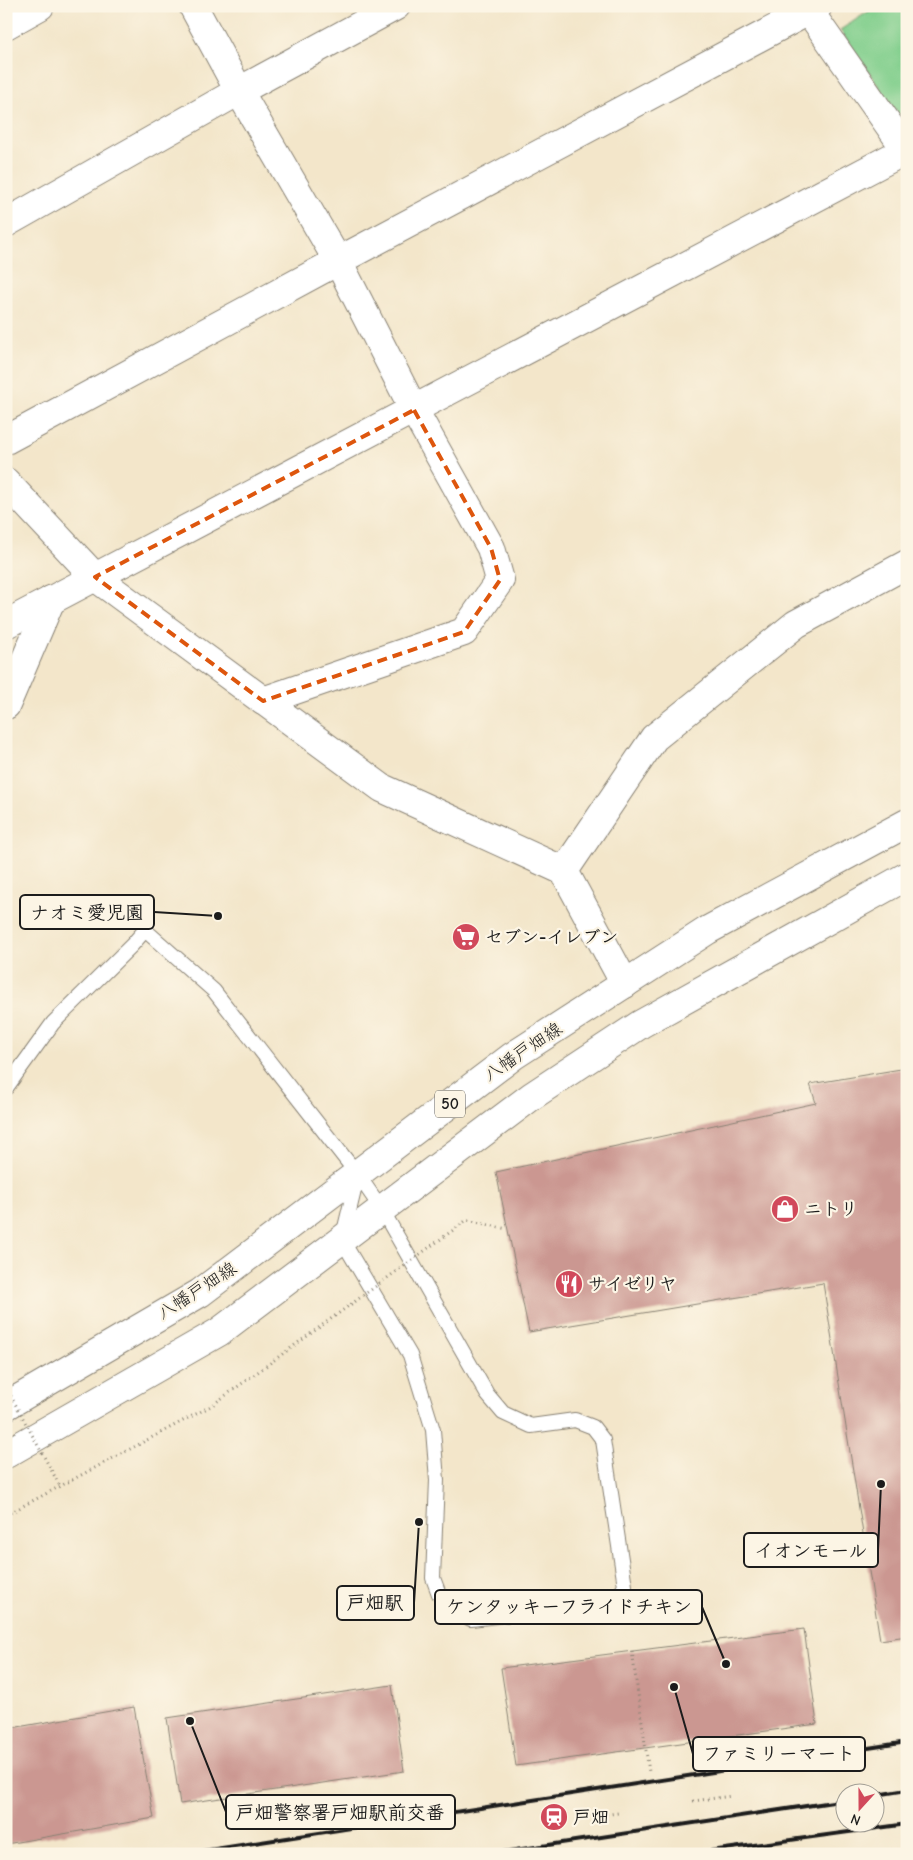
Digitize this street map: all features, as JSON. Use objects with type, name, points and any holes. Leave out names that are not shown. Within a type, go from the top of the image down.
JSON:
[{"type":"street","points":[[6,25],[40,6]]},
{"type":"street","points":[[193,6],[239,91],[338,261],[414,410],[491,548],[500,580],[464,632],[263,701]]},
{"type":"street","points":[[6,223],[239,91],[396,6]]},
{"type":"street","points":[[6,440],[813,9],[906,151],[6,624]]},
{"type":"street","points":[[6,482],[96,577],[382,788],[564,871],[625,984]]},
{"type":"street","points":[[564,871],[654,738],[796,624],[907,564]]},
{"type":"street","points":[[6,705],[51,600]]},
{"type":"street","name":"八幡戸畑線","points":[[6,1406],[200,1293],[513,1056],[708,930],[907,823]]},
{"type":"street","name":"50","points":[[6,1454],[219,1332],[532,1096],[641,1024],[907,876]]},
{"type":"lane","points":[[6,1088],[53,1023],[145,930],[214,990],[358,1175],[382,1208],[487,1394],[502,1413],[531,1426],[575,1420],[593,1427],[603,1440],[625,1586],[614,1603],[471,1619],[453,1610],[438,1594],[433,1578],[437,1480],[433,1430],[410,1355],[342,1240],[358,1175]]},
{"type":"path","points":[[6,1515],[211,1406],[467,1220],[507,1229]]},
{"type":"path","points":[[6,1387],[60,1486]]},
{"type":"path","points":[[632,1651],[650,1772]]},
{"type":"path","points":[[693,1801],[732,1796]]},
{"type":"path","points":[[577,1818],[618,1813]]},
{"type":"highlighted area","points":[[414,410],[491,548],[500,580],[464,632],[263,701],[95,577]]},
{"type":"green space","points":[[877,6],[907,6],[907,128],[840,30]]},
{"type":"building","points":[[907,1068],[907,1636],[880,1640],[823,1283],[529,1332],[496,1172],[816,1103],[810,1084]]},
{"type":"building","name":"戸畑","points":[[804,1629],[817,1724],[516,1766],[501,1668]]},
{"type":"building","points":[[392,1685],[404,1771],[180,1804],[167,1718]]},
{"type":"building","points":[[134,1707],[154,1818],[6,1844],[6,1729]]},
{"type":"railway","points":[[183,1854],[907,1742]]},
{"type":"railway","points":[[886,1793],[907,1790]]},
{"type":"railway","points":[[489,1854],[836,1802]]},
{"type":"railway","points":[[689,1854],[907,1824]]},
{"type":"place","name":"ナオミ愛児園","points":[[218,916]]},
{"type":"place","name":"セブン-イレブン","points":[[466,937]]},
{"type":"place","name":"ニトリ","points":[[785,1209]]},
{"type":"place","name":"サイゼリヤ","points":[[569,1284]]},
{"type":"place","name":"イオンモール","points":[[881,1484]]},
{"type":"place","name":"戸畑駅","points":[[419,1522]]},
{"type":"place","name":"ケンタッキーフライドチキン","points":[[726,1664]]},
{"type":"place","name":"ファミリーマート","points":[[674,1687]]},
{"type":"place","name":"戸畑警察署戸畑駅前交番","points":[[190,1721]]},
{"type":"place","name":"戸畑","points":[[554,1817]]}]
